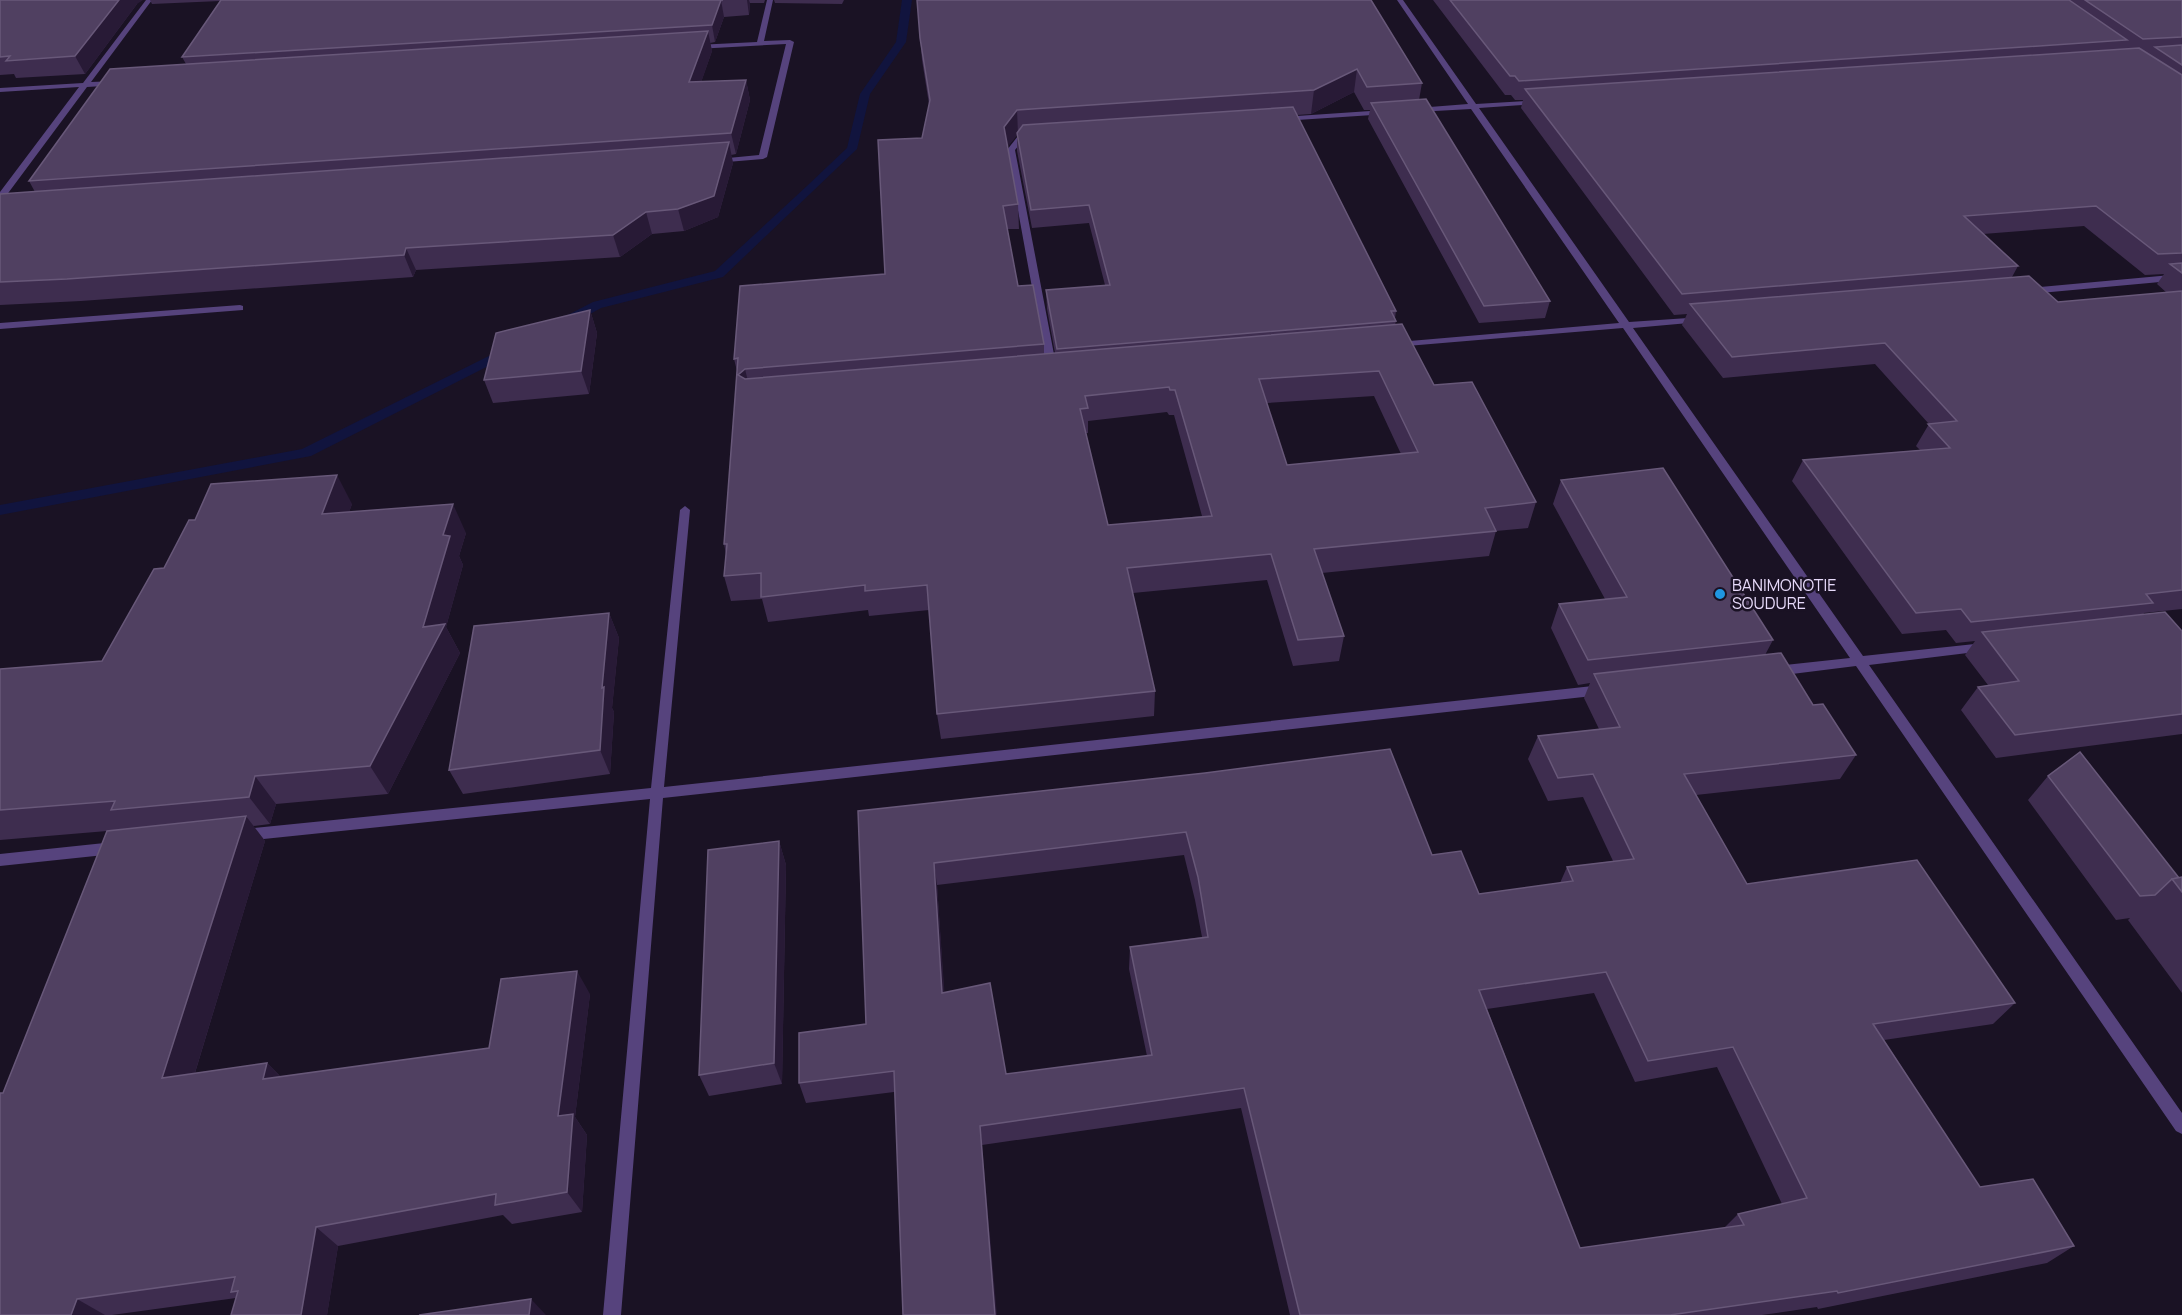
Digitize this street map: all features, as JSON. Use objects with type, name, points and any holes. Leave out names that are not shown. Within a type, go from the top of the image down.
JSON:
[{"type":"street","points":[[0,198],[149,0]]},
{"type":"street","points":[[760,43],[770,0]]},
{"type":"street","points":[[1400,0],[2182,1126]]},
{"type":"street","points":[[689,48],[790,42],[763,157],[703,162]]},
{"type":"street","points":[[0,90],[121,83]]},
{"type":"street","points":[[1403,111],[1546,101]]},
{"type":"street","points":[[1273,120],[1391,111]]},
{"type":"street","points":[[1039,136],[1021,138],[1011,150],[1052,374]]},
{"type":"street","points":[[2016,292],[2182,277]]},
{"type":"street","points":[[0,326],[240,308]]},
{"type":"street","points":[[1387,345],[1709,318]]},
{"type":"street","points":[[1041,375],[1064,373]]},
{"type":"street","points":[[612,1315],[657,793],[685,510]]},
{"type":"street","points":[[1765,672],[1991,646]]},
{"type":"street","points":[[235,836],[657,793],[1610,689]]},
{"type":"street","points":[[0,860],[129,847]]},
{"type":"building","points":[[0,0],[119,0],[75,56],[6,61],[10,56],[0,57]]},
{"type":"building","points":[[221,0],[721,0],[712,25],[182,57]]},
{"type":"building","points":[[917,0],[1371,0],[1422,83],[1367,87],[1357,69],[1314,90],[1017,110],[1004,127],[1018,204],[1003,206],[1018,286],[1033,285],[1044,344],[745,369],[738,375],[745,379],[1402,324],[1434,385],[1472,382],[1536,502],[1485,508],[1496,531],[1314,549],[1344,636],[1298,640],[1271,554],[1127,568],[1155,691],[937,714],[927,585],[865,591],[865,585],[761,597],[761,573],[724,576],[727,544],[724,544],[738,358],[734,359],[740,286],[885,274],[878,140],[922,138],[930,100],[920,38]],"holes":[[[1379,371],[1418,452],[1287,465],[1259,379]],[[1169,387],[1170,390],[1175,390],[1212,516],[1108,525],[1080,409],[1088,408],[1085,396]]]},
{"type":"building","points":[[1450,0],[2069,0],[2127,40],[1519,81],[1515,76],[1510,76]]},
{"type":"building","points":[[2085,0],[2182,0],[2182,37],[2143,39]]},
{"type":"building","points":[[708,31],[689,82],[746,80],[731,133],[29,181],[110,69]]},
{"type":"building","points":[[2182,45],[2182,65],[2155,47]]},
{"type":"building","points":[[2139,48],[2182,75],[2182,253],[2158,254],[2096,206],[1964,216],[2018,266],[1682,294],[1525,89]]},
{"type":"building","points":[[1426,99],[1550,301],[1484,306],[1371,103]]},
{"type":"building","points":[[1293,107],[1396,311],[1391,311],[1396,321],[1057,349],[1046,290],[1110,285],[1089,205],[1031,210],[1017,133],[1023,125]]},
{"type":"building","points":[[729,142],[714,196],[678,209],[646,212],[613,235],[406,248],[404,255],[0,282],[0,194]]},
{"type":"building","points":[[2182,263],[2182,273],[2170,264]]},
{"type":"building","points":[[2029,276],[2058,302],[2182,291],[2182,590],[2146,594],[2153,603],[1971,622],[1961,609],[1916,613],[1803,460],[1950,448],[1928,424],[1957,421],[1885,343],[1732,357],[1690,304]]},
{"type":"building","points":[[590,310],[581,371],[484,380],[496,333]]},
{"type":"building","points":[[1663,468],[1773,640],[1588,660],[1559,604],[1627,597],[1561,480]]},
{"type":"building","points":[[337,475],[322,514],[453,504],[443,535],[450,536],[423,627],[445,624],[370,766],[255,776],[249,797],[111,810],[115,801],[0,810],[0,669],[102,661],[154,569],[164,568],[189,520],[195,520],[211,484]]},
{"type":"building","points":[[2165,612],[2182,631],[2182,714],[2015,735],[1978,687],[2019,681],[1982,632]]},
{"type":"building","points":[[609,613],[602,688],[604,687],[600,750],[449,770],[474,626]]},
{"type":"building","points":[[1781,653],[1813,705],[1823,704],[1856,755],[1684,774],[1747,884],[1917,860],[2015,1003],[1873,1024],[1980,1187],[2033,1179],[2074,1246],[1838,1293],[1837,1291],[1670,1315],[1300,1315],[1244,1088],[980,1126],[995,1315],[903,1315],[894,1071],[799,1083],[799,1033],[866,1024],[858,811],[1205,773],[1390,749],[1432,855],[1461,851],[1479,894],[1573,881],[1567,867],[1634,859],[1593,774],[1558,778],[1538,736],[1620,727],[1594,674]],"holes":[[[1186,832],[1198,877],[1208,937],[1130,947],[1152,1055],[1006,1074],[990,983],[942,993],[934,863]],[[1606,972],[1648,1061],[1733,1047],[1807,1198],[1738,1214],[1744,1225],[1580,1248],[1479,990]]]},
{"type":"building","points":[[2080,752],[2179,878],[2172,879],[2155,895],[2140,896],[2048,776]]},
{"type":"building","points":[[246,816],[162,1078],[267,1063],[263,1079],[489,1048],[501,979],[577,971],[558,1116],[573,1114],[567,1192],[495,1205],[496,1194],[316,1227],[301,1315],[231,1315],[238,1291],[231,1292],[235,1277],[77,1299],[71,1315],[0,1315],[0,1093],[3,1093],[107,831]]},
{"type":"building","points":[[779,841],[774,1063],[699,1075],[708,850]]},
{"type":"building","points":[[2182,877],[2182,892],[2172,879]]},
{"type":"building","points":[[531,1299],[529,1315],[419,1315]]},
{"type":"waterway","points":[[567,321],[597,305],[719,274],[812,187],[852,149],[865,94],[901,42],[907,0]]},
{"type":"waterway","points":[[0,510],[306,453],[509,350]]},
{"type":"place","name":"BANIMONOTIE SOUDURE","points":[[1720,594]]}]
